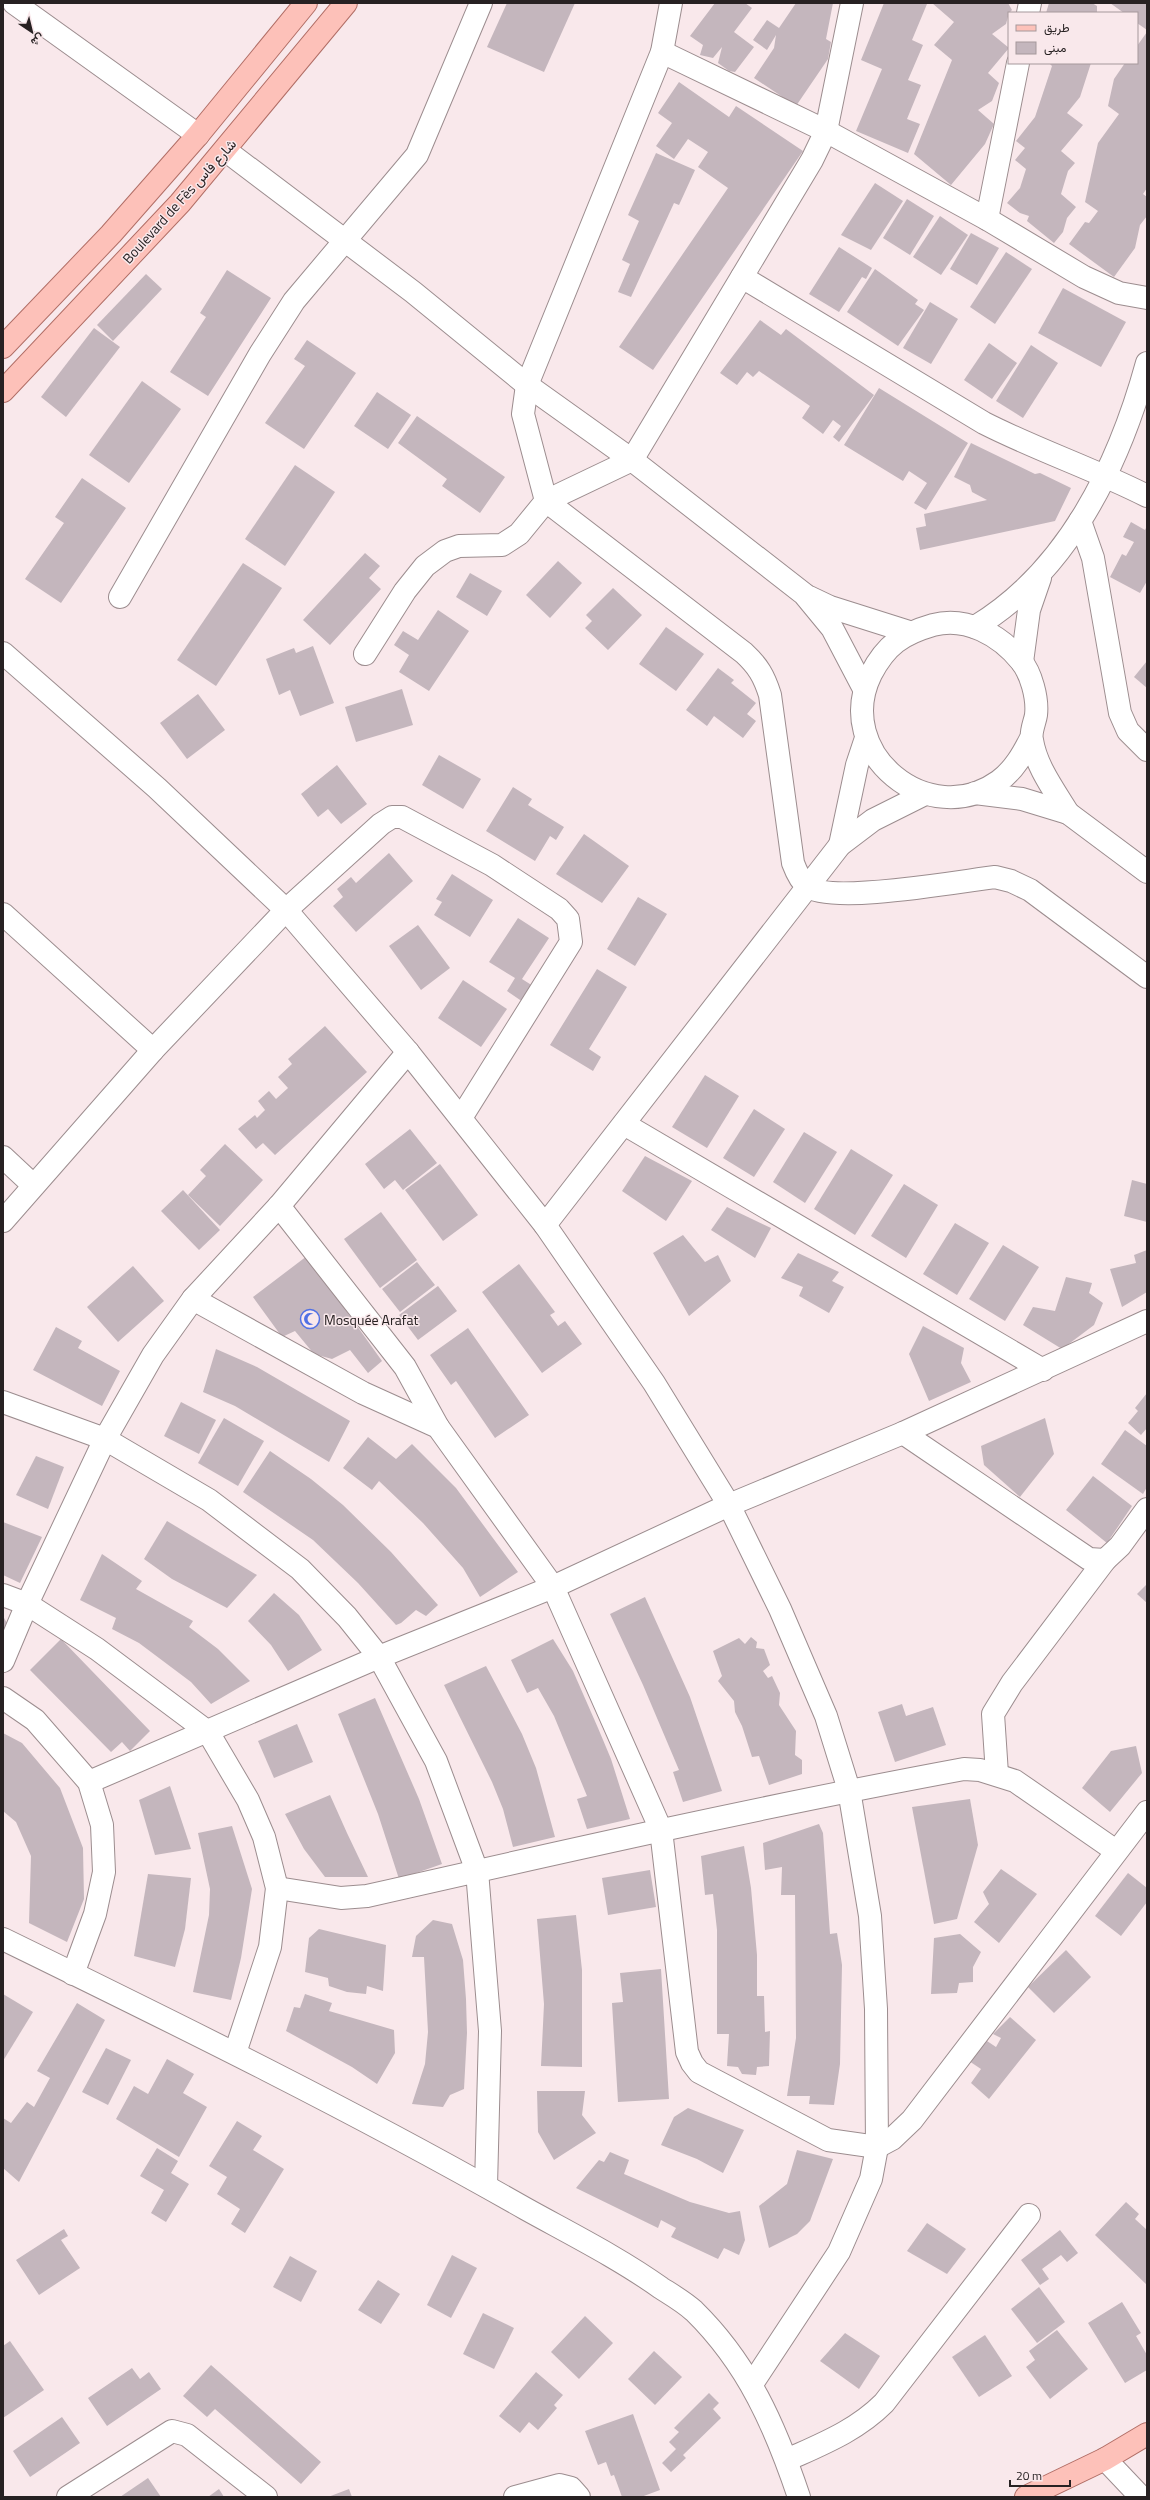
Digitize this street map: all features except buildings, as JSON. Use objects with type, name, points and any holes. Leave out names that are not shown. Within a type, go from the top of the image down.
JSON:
[{"type":"main road","name":"Boulevard de Fès شارع فاس","points":[[3,348],[111,234],[198,135],[306,3]]},
{"type":"main road","name":"Boulevard de Fès شارع فاس","points":[[3,391],[180,203],[346,3]]},
{"type":"main road","points":[[1026,2497],[1105,2459],[1147,2434]]},
{"type":"street","points":[[14,3],[198,135]]},
{"type":"street","points":[[120,597],[260,354],[294,301],[344,239],[417,155],[481,3]]},
{"type":"street","points":[[671,3],[662,52],[527,385],[523,414],[546,501],[744,653],[757,665],[764,677],[770,695],[793,863],[797,874],[807,887],[826,894],[851,894],[995,877],[1030,890],[1147,977]]},
{"type":"street","points":[[365,654],[405,591],[425,566],[445,551],[459,546],[502,545],[520,534],[546,501],[632,460],[812,160],[826,131],[852,3]]},
{"type":"street","points":[[662,52],[826,131],[987,219],[1084,277],[1119,293],[1147,298]]},
{"type":"street","points":[[987,219],[1018,64]]},
{"type":"street","points":[[225,150],[344,239],[527,385],[632,460],[804,594],[830,607],[909,632]]},
{"type":"street","points":[[742,277],[984,423],[1011,437],[1105,475],[1147,496]]},
{"type":"street","points":[[975,626],[1015,599],[1040,575],[1080,521],[1105,475],[1147,363]]},
{"type":"street","points":[[1080,521],[1093,558],[1120,712],[1128,731],[1147,750]]},
{"type":"street","points":[[1022,662],[1029,610],[1040,575]]},
{"type":"street","points":[[804,594],[832,628],[864,688]]},
{"type":"street","points":[[975,793],[999,781],[1018,762],[1031,738],[1036,712],[1033,686],[1022,662],[1002,640],[975,626],[942,623],[909,632],[880,656],[864,688],[862,714],[866,738],[879,763],[894,777],[925,794],[950,797],[975,793],[1022,799],[1068,813],[1147,872]]},
{"type":"street","points":[[3,654],[158,788],[286,910],[408,1052],[545,1225],[654,1383],[729,1505],[780,1608],[826,1716],[849,1790],[870,1916],[876,2009],[877,2147],[872,2179],[839,2252],[752,2384]]},
{"type":"street","points":[[840,845],[857,765],[866,738]]},
{"type":"street","points":[[1031,738],[1047,780],[1068,813]]},
{"type":"street","points":[[545,1225],[840,845],[873,820],[925,794]]},
{"type":"street","points":[[3,1221],[153,1050],[286,910],[381,824],[392,817],[402,818],[492,865],[559,909],[568,919],[571,942],[461,1118]]},
{"type":"street","points":[[3,914],[153,1050]]},
{"type":"street","points":[[3,1661],[27,1604],[105,1439],[153,1355],[193,1299],[279,1206],[408,1052]]},
{"type":"street","points":[[624,1124],[1043,1370]]},
{"type":"street","points":[[3,1157],[33,1185]]},
{"type":"street","points":[[279,1206],[405,1367],[438,1427],[553,1587],[661,1830],[687,2052],[692,2063],[699,2072],[828,2140],[877,2147],[892,2139],[912,2120],[1147,1812]]},
{"type":"street","points":[[193,1299],[363,1393],[438,1427]]},
{"type":"street","points":[[89,1782],[379,1657],[553,1587],[729,1505],[903,1433],[1147,1321]]},
{"type":"street","points":[[3,1402],[105,1439],[209,1500],[300,1569],[348,1617],[379,1657],[436,1761],[477,1871],[490,2031],[486,2186]]},
{"type":"street","points":[[903,1433],[1089,1559],[1105,1560]]},
{"type":"street","points":[[997,1774],[993,1714],[1012,1683],[1105,1560],[1120,1546],[1147,1509]]},
{"type":"street","points":[[3,1595],[27,1604],[97,1649],[208,1732],[248,1800],[264,1837],[277,1888],[270,1947],[235,2053]]},
{"type":"street","points":[[3,1698],[35,1720],[89,1782],[102,1824],[104,1872],[95,1914],[73,1974]]},
{"type":"street","points":[[277,1888],[341,1898],[367,1896],[661,1830],[849,1790],[964,1769],[980,1770],[997,1774],[1015,1781],[1116,1851]]},
{"type":"street","points":[[3,1939],[235,2053],[486,2186],[642,2274],[691,2309],[727,2346],[752,2384],[787,2460],[800,2497]]},
{"type":"street","points":[[787,2460],[848,2432],[869,2418],[879,2408],[1029,2215]]},
{"type":"street","points":[[68,2497],[172,2431],[187,2435],[266,2497]]},
{"type":"street","points":[[1105,2459],[1141,2497]]},
{"type":"street","points":[[515,2497],[559,2485],[571,2488],[579,2497]]},
{"type":"place","name":"Mosquée Arafat","points":[[310,1319]]}]
